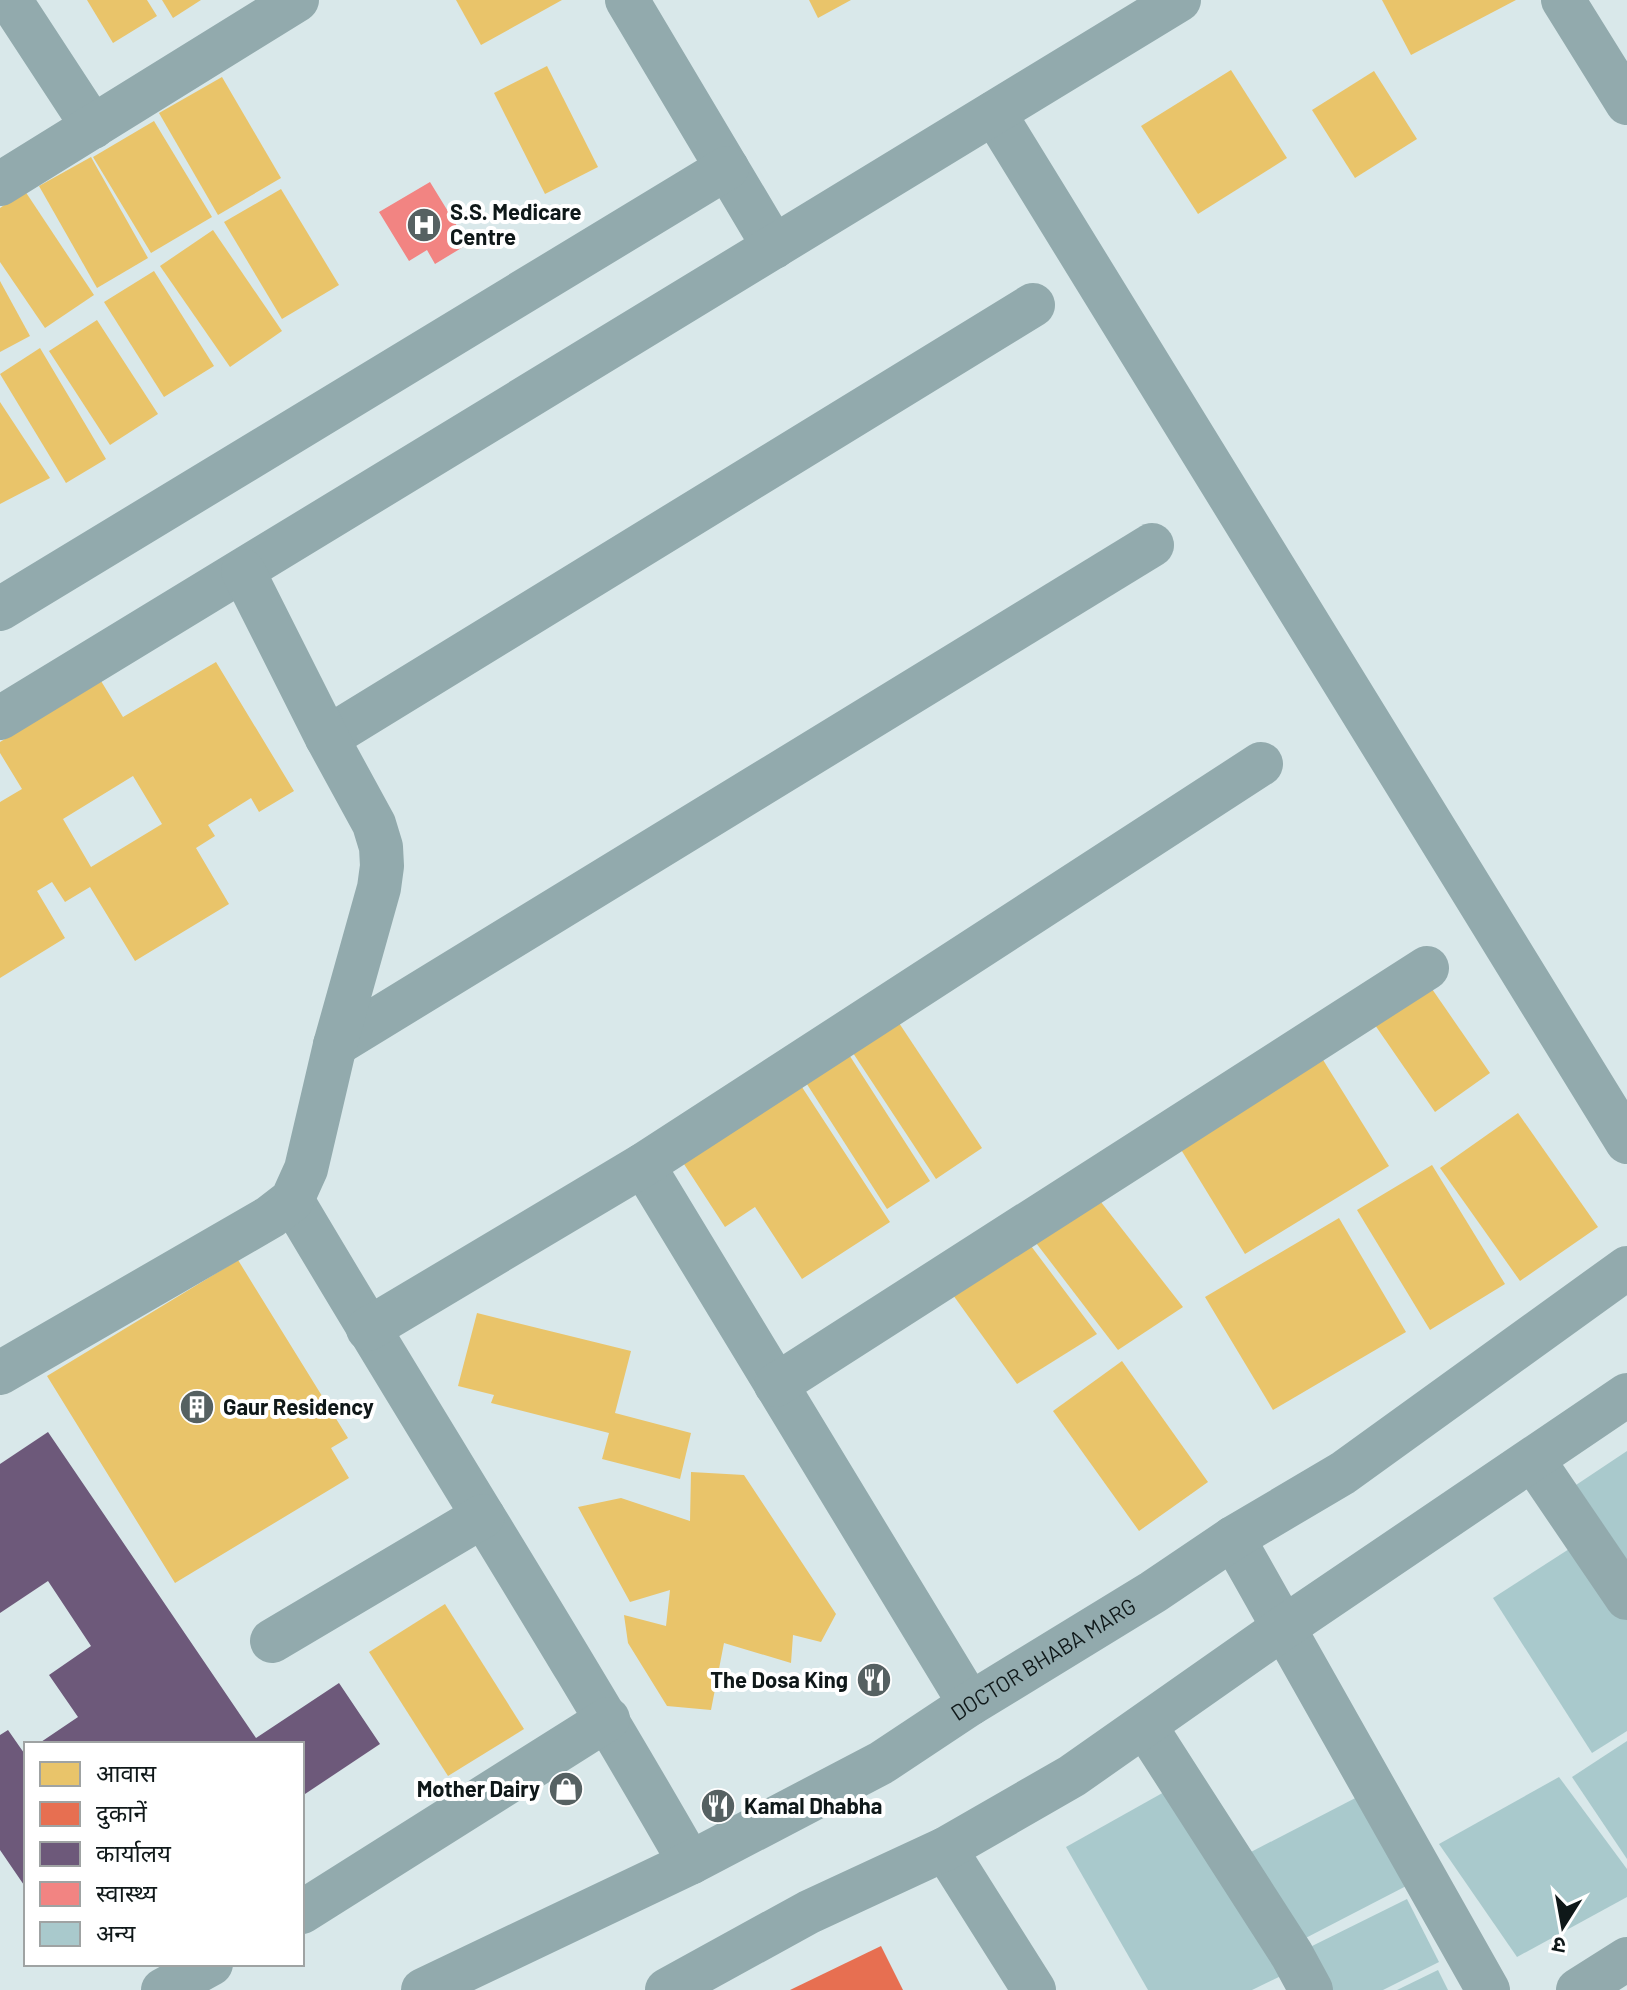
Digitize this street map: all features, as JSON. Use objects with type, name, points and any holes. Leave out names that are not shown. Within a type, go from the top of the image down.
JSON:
[{"type":"street","points":[[10,0],[93,127]]},
{"type":"street","points":[[0,184],[297,0]]},
{"type":"street","points":[[627,0],[774,247]]},
{"type":"street","points":[[0,718],[1179,0]]},
{"type":"street","points":[[1563,0],[1620,75]]},
{"type":"street","points":[[994,113],[1627,1142]]},
{"type":"street","points":[[0,609],[727,168]]},
{"type":"street","points":[[327,738],[1033,305]]},
{"type":"street","points":[[335,1045],[1152,545]]},
{"type":"street","points":[[0,1373],[270,1217],[292,1200],[306,1169],[335,1045],[379,888],[381,847],[374,824],[243,571]]},
{"type":"street","points":[[368,1329],[643,1165],[1261,764]]},
{"type":"street","points":[[776,1385],[1427,968]]},
{"type":"street","points":[[643,1165],[970,1704]]},
{"type":"street","points":[[292,1200],[608,1719],[690,1863]]},
{"type":"street","name":"DOCTOR BHABA MARG","points":[[423,1990],[690,1863],[881,1763],[970,1704],[1153,1592],[1233,1538],[1343,1473],[1627,1268]]},
{"type":"street","points":[[667,1990],[809,1912],[945,1849],[1072,1776],[1283,1628],[1627,1395]]},
{"type":"street","points":[[1533,1460],[1627,1598]]},
{"type":"street","points":[[272,1641],[483,1516]]},
{"type":"street","points":[[1233,1538],[1488,1990]]},
{"type":"street","points":[[304,1911],[608,1719]]},
{"type":"street","points":[[1145,1726],[1292,1955],[1311,1990]]},
{"type":"street","points":[[945,1849],[1034,1990]]},
{"type":"street","points":[[1578,1990],[1627,1959]]},
{"type":"street","points":[[163,1990],[207,1966]]},
{"type":"building: आवास","points":[[87,0],[147,0],[157,16],[113,43]]},
{"type":"building: आवास","points":[[162,0],[201,0],[173,18]]},
{"type":"building: आवास","points":[[456,0],[562,0],[481,45]]},
{"type":"building: आवास","points":[[809,0],[851,0],[818,18]]},
{"type":"building: आवास","points":[[1382,0],[1516,0],[1411,55]]},
{"type":"building: आवास","points":[[547,66],[598,167],[545,194],[494,93]]},
{"type":"building: आवास","points":[[1231,70],[1287,158],[1198,214],[1141,126]]},
{"type":"building: आवास","points":[[1374,71],[1417,139],[1355,178],[1312,110]]},
{"type":"building: आवास","points":[[222,77],[281,178],[218,215],[159,113]]},
{"type":"building: आवास","points":[[154,121],[212,217],[151,253],[93,157]]},
{"type":"building: आवास","points":[[91,157],[148,258],[97,288],[39,186]]},
{"type":"building: आवास","points":[[281,189],[339,285],[282,319],[224,222]]},
{"type":"building: आवास","points":[[25,191],[94,295],[45,328],[0,262],[0,208]]},
{"type":"building: आवास","points":[[213,230],[282,331],[230,367],[160,266]]},
{"type":"building: आवास","points":[[154,271],[214,366],[164,397],[104,302]]},
{"type":"building: आवास","points":[[0,281],[30,336],[0,352]]},
{"type":"building: आवास","points":[[97,320],[158,414],[110,445],[49,351]]},
{"type":"building: आवास","points":[[40,348],[106,459],[66,483],[0,374]]},
{"type":"building: आवास","points":[[0,402],[50,478],[0,504]]},
{"type":"building: आवास","points":[[216,662],[294,791],[259,812],[251,798],[208,825],[215,836],[196,848],[229,904],[135,961],[90,887],[65,902],[52,882],[37,891],[65,938],[0,978],[0,802],[22,789],[0,753],[0,742],[101,681],[123,717]],"holes":[[[133,776],[162,824],[91,867],[63,819]]]},
{"type":"building: आवास","points":[[1430,986],[1490,1073],[1435,1112],[1375,1025]]},
{"type":"building: आवास","points":[[899,1023],[982,1148],[936,1179],[853,1053]]},
{"type":"building: आवास","points":[[846,1050],[930,1181],[887,1209],[803,1078]]},
{"type":"building: आवास","points":[[1320,1055],[1389,1166],[1245,1254],[1177,1143]]},
{"type":"building: आवास","points":[[798,1081],[890,1222],[802,1279],[755,1207],[725,1227],[680,1158]]},
{"type":"building: आवास","points":[[1518,1113],[1598,1227],[1520,1281],[1440,1168]]},
{"type":"building: आवास","points":[[1432,1165],[1505,1284],[1430,1330],[1357,1210]]},
{"type":"building: आवास","points":[[1097,1197],[1183,1307],[1118,1350],[1033,1239]]},
{"type":"building: आवास","points":[[1339,1218],[1406,1332],[1273,1410],[1205,1297]]},
{"type":"building: आवास","points":[[1031,1246],[1097,1334],[1017,1384],[953,1295]]},
{"type":"building: आवास","name":"Gaur Residency","points":[[238,1260],[348,1438],[331,1448],[349,1478],[175,1583],[47,1376]]},
{"type":"building: आवास","points":[[477,1313],[631,1351],[615,1413],[691,1433],[680,1479],[602,1459],[609,1433],[491,1403],[494,1395],[458,1386]]},
{"type":"building: आवास","points":[[1122,1361],[1208,1482],[1139,1531],[1053,1411]]},
{"type":"building: आवास","points":[[691,1472],[744,1475],[836,1614],[821,1642],[793,1635],[791,1663],[724,1643],[711,1710],[667,1706],[628,1643],[624,1615],[666,1626],[670,1590],[630,1602],[578,1507],[621,1498],[690,1521]]},
{"type":"building: आवास","points":[[445,1604],[524,1729],[448,1776],[369,1652]]},
{"type":"building: दुकानें","points":[[881,1946],[903,1990],[790,1990]]},
{"type":"building: कार्यालय","points":[[48,1432],[256,1738],[339,1683],[380,1744],[304,1795],[304,1742],[41,1742],[78,1717],[49,1675],[91,1646],[48,1581],[0,1613],[0,1464]]},
{"type":"building: कार्यालय","points":[[8,1730],[24,1753],[24,1885],[0,1850],[0,1735]]},
{"type":"building: स्वास्थ्य","points":[[430,182],[468,244],[435,264],[427,250],[409,261],[379,212]]},
{"type":"building: अन्य","points":[[1627,1451],[1627,1560],[1576,1485]]},
{"type":"building: अन्य","points":[[1580,1542],[1627,1615],[1627,1731],[1592,1753],[1493,1598]]},
{"type":"building: अन्य","points":[[1627,1741],[1627,1859],[1572,1777]]},
{"type":"building: अन्य","points":[[1559,1777],[1627,1869],[1627,1897],[1517,1957],[1439,1844]]},
{"type":"building: अन्य","points":[[1166,1791],[1281,1976],[1252,1990],[1148,1990],[1066,1847]]},
{"type":"building: अन्य","points":[[1365,1793],[1412,1883],[1296,1943],[1249,1853]]},
{"type":"building: अन्य","points":[[1407,1899],[1439,1962],[1383,1990],[1324,1990],[1304,1950]]},
{"type":"building: अन्य","points":[[1438,1970],[1448,1990],[1397,1990]]},
{"type":"place","name":"S.S. Medicare Centre","points":[[424,225]]},
{"type":"place","name":"Gaur Residency","points":[[197,1407]]},
{"type":"place","name":"The Dosa King","points":[[874,1680]]},
{"type":"place","name":"Mother Dairy","points":[[566,1789]]},
{"type":"place","name":"Kamal Dhabha","points":[[718,1806]]}]
